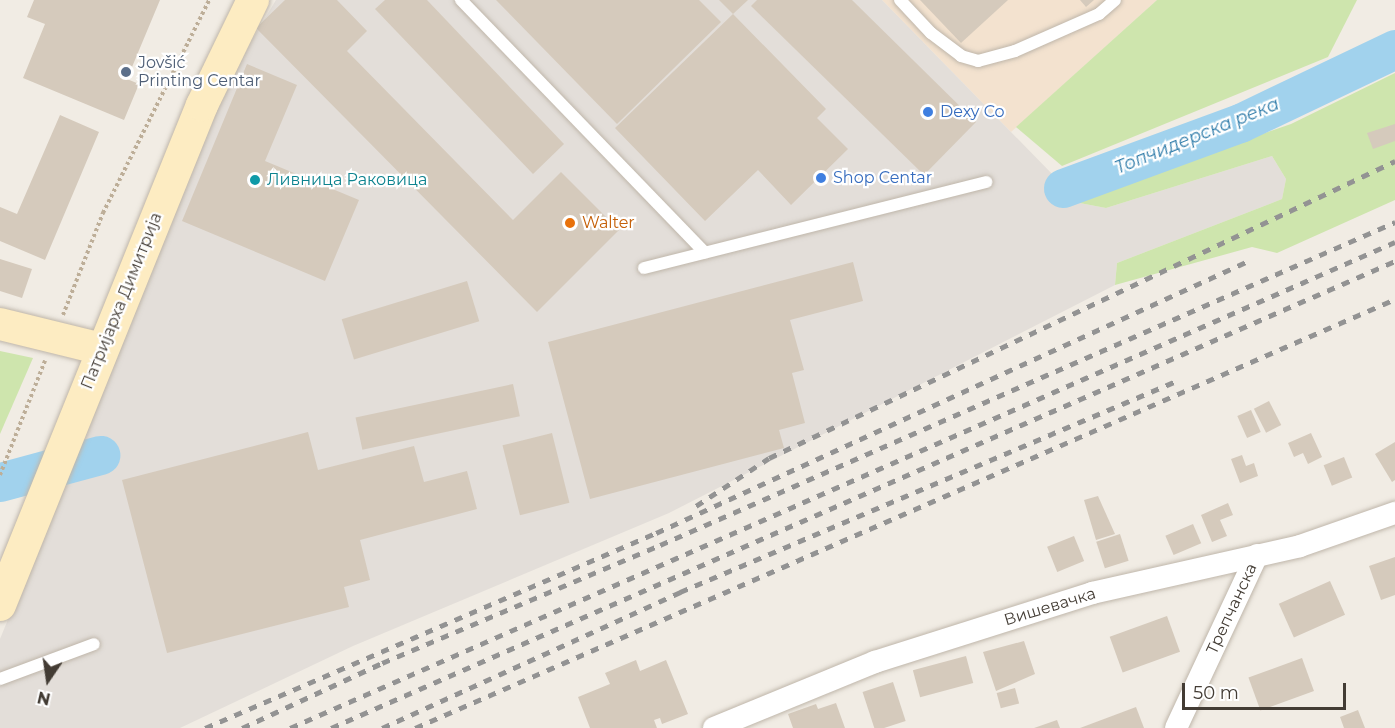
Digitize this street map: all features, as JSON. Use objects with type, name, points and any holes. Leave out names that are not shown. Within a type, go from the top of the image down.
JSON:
[{"type":"main road","name":"Патријарха Димитрија","points":[[0,605],[202,105],[253,0]]},
{"type":"main road","points":[[0,324],[102,349]]},
{"type":"street","name":"Вишевачка","points":[[714,728],[875,662],[1081,596],[1330,537],[1395,513]]},
{"type":"street","name":"Трепчанска","points":[[1176,728],[1257,555]]},
{"type":"lane","points":[[461,0],[705,253]]},
{"type":"lane","points":[[900,0],[931,33],[961,56],[978,61],[1015,51],[1099,14],[1115,0]]},
{"type":"lane","points":[[644,268],[986,182]]},
{"type":"lane","points":[[0,679],[94,644]]},
{"type":"path","points":[[0,475],[103,213],[209,0]]},
{"type":"shaded area","points":[[276,0],[882,0],[1056,178],[1069,201],[1106,208],[1272,156],[1286,179],[1282,199],[1117,263],[1115,285],[669,513],[353,646],[180,728],[0,728],[0,639],[229,78]]},
{"type":"shaded area","points":[[882,0],[1157,0],[1011,132]]},
{"type":"green space","points":[[1157,0],[1357,0],[1328,57],[1062,166],[1016,127]]},
{"type":"green space","points":[[1395,73],[1395,200],[1277,253],[1252,247],[1115,285],[1117,263],[1282,199],[1286,179],[1272,156],[1106,208],[1069,201],[1291,124]]},
{"type":"green space","points":[[0,351],[33,358],[0,434]]},
{"type":"building","points":[[34,0],[160,0],[127,79],[139,84],[124,120],[23,78],[45,24],[27,17]]},
{"type":"building","points":[[285,0],[337,0],[367,31],[347,51],[513,220],[561,172],[619,230],[537,312],[256,28]]},
{"type":"building","points":[[385,0],[427,0],[564,144],[533,174],[375,9]]},
{"type":"building","points":[[496,0],[699,0],[721,22],[617,124]]},
{"type":"building","points":[[719,0],[748,0],[733,14]]},
{"type":"building","points":[[757,0],[852,0],[976,122],[924,175],[751,6]]},
{"type":"building","points":[[920,0],[1008,0],[961,43]]},
{"type":"building","points":[[1080,0],[1094,0],[1086,7]]},
{"type":"building","points":[[733,14],[826,109],[817,118],[848,149],[791,205],[758,170],[705,221],[615,128]]},
{"type":"building","name":"Ливница Раковица","points":[[247,64],[297,85],[265,161],[359,200],[325,281],[182,221]]},
{"type":"building","points":[[60,115],[99,132],[45,260],[0,241],[0,207],[17,214]]},
{"type":"building","points":[[1395,124],[1395,141],[1373,149],[1367,133]]},
{"type":"building","points":[[0,259],[32,269],[22,298],[0,291]]},
{"type":"building","points":[[853,262],[863,301],[790,320],[804,370],[792,373],[805,423],[779,430],[784,448],[590,499],[548,342]]},
{"type":"building","points":[[467,281],[479,321],[354,359],[342,319]]},
{"type":"building","points":[[513,384],[520,416],[362,450],[356,417]]},
{"type":"building","points":[[1269,401],[1281,425],[1266,433],[1254,409]]},
{"type":"building","points":[[1251,410],[1261,432],[1247,438],[1237,416]]},
{"type":"building","points":[[308,432],[318,470],[414,446],[424,482],[467,471],[477,509],[360,540],[370,580],[344,587],[349,607],[167,653],[122,480]]},
{"type":"building","points":[[552,433],[569,503],[520,515],[503,445]]},
{"type":"building","points":[[1311,433],[1322,457],[1308,464],[1303,453],[1294,457],[1288,443]]},
{"type":"building","points":[[1395,442],[1395,480],[1392,482],[1375,454]]},
{"type":"building","points":[[1242,455],[1246,466],[1254,463],[1258,476],[1240,483],[1231,459]]},
{"type":"building","points":[[1344,457],[1352,477],[1332,486],[1324,465]]},
{"type":"building","points":[[1098,496],[1115,534],[1096,540],[1084,500]]},
{"type":"building","points":[[1228,503],[1233,515],[1220,520],[1227,536],[1212,542],[1201,515]]},
{"type":"building","points":[[1193,524],[1201,543],[1174,555],[1165,536]]},
{"type":"building","points":[[1120,534],[1129,561],[1105,568],[1096,542]]},
{"type":"building","points":[[1074,536],[1084,561],[1057,572],[1047,547]]},
{"type":"building","points":[[1395,557],[1395,595],[1381,600],[1369,566]]},
{"type":"building","points":[[1330,581],[1345,615],[1294,638],[1279,604]]},
{"type":"building","points":[[1167,616],[1180,652],[1123,673],[1110,637]]},
{"type":"building","points":[[1024,641],[1035,674],[996,691],[983,652]]},
{"type":"building","points":[[966,656],[973,683],[920,697],[913,670]]},
{"type":"building","points":[[1302,658],[1314,691],[1260,710],[1248,677]]},
{"type":"building","points":[[636,660],[640,671],[666,660],[688,714],[662,724],[660,718],[654,720],[657,728],[590,728],[578,697],[610,684],[605,673]]},
{"type":"building","points":[[893,682],[906,721],[884,728],[874,728],[863,692]]},
{"type":"building","points":[[1015,688],[1019,703],[1001,708],[997,693]]},
{"type":"building","points":[[836,703],[845,728],[793,728],[788,714],[816,704],[818,709]]},
{"type":"building","points":[[1136,707],[1144,728],[1080,728]]},
{"type":"building","points":[[1358,710],[1365,728],[1344,728],[1340,717]]},
{"type":"building","points":[[1057,720],[1060,728],[1034,728]]},
{"type":"waterway","name":"Топчидерска река","points":[[1063,188],[1240,123],[1395,49]]},
{"type":"waterway","name":"Топчидерска река","points":[[0,482],[100,455]]},
{"type":"railway","points":[[696,506],[769,458],[1395,161]]},
{"type":"railway","points":[[242,728],[382,663],[660,545],[1395,222]]},
{"type":"railway","points":[[290,728],[1395,242]]},
{"type":"railway","points":[[205,728],[656,533],[1250,260]]},
{"type":"railway","points":[[331,728],[1395,261]]},
{"type":"railway","points":[[415,728],[1395,299]]},
{"type":"railway","points":[[382,728],[680,592],[1174,382]]},
{"type":"place","name":"Jovšić Printing Centar","points":[[126,72]]},
{"type":"place","name":"Dexy Co","points":[[928,112]]},
{"type":"place","name":"Shop Centar","points":[[821,178]]},
{"type":"place","name":"Ливница Раковица","points":[[255,180]]},
{"type":"place","name":"Walter","points":[[570,223]]}]
